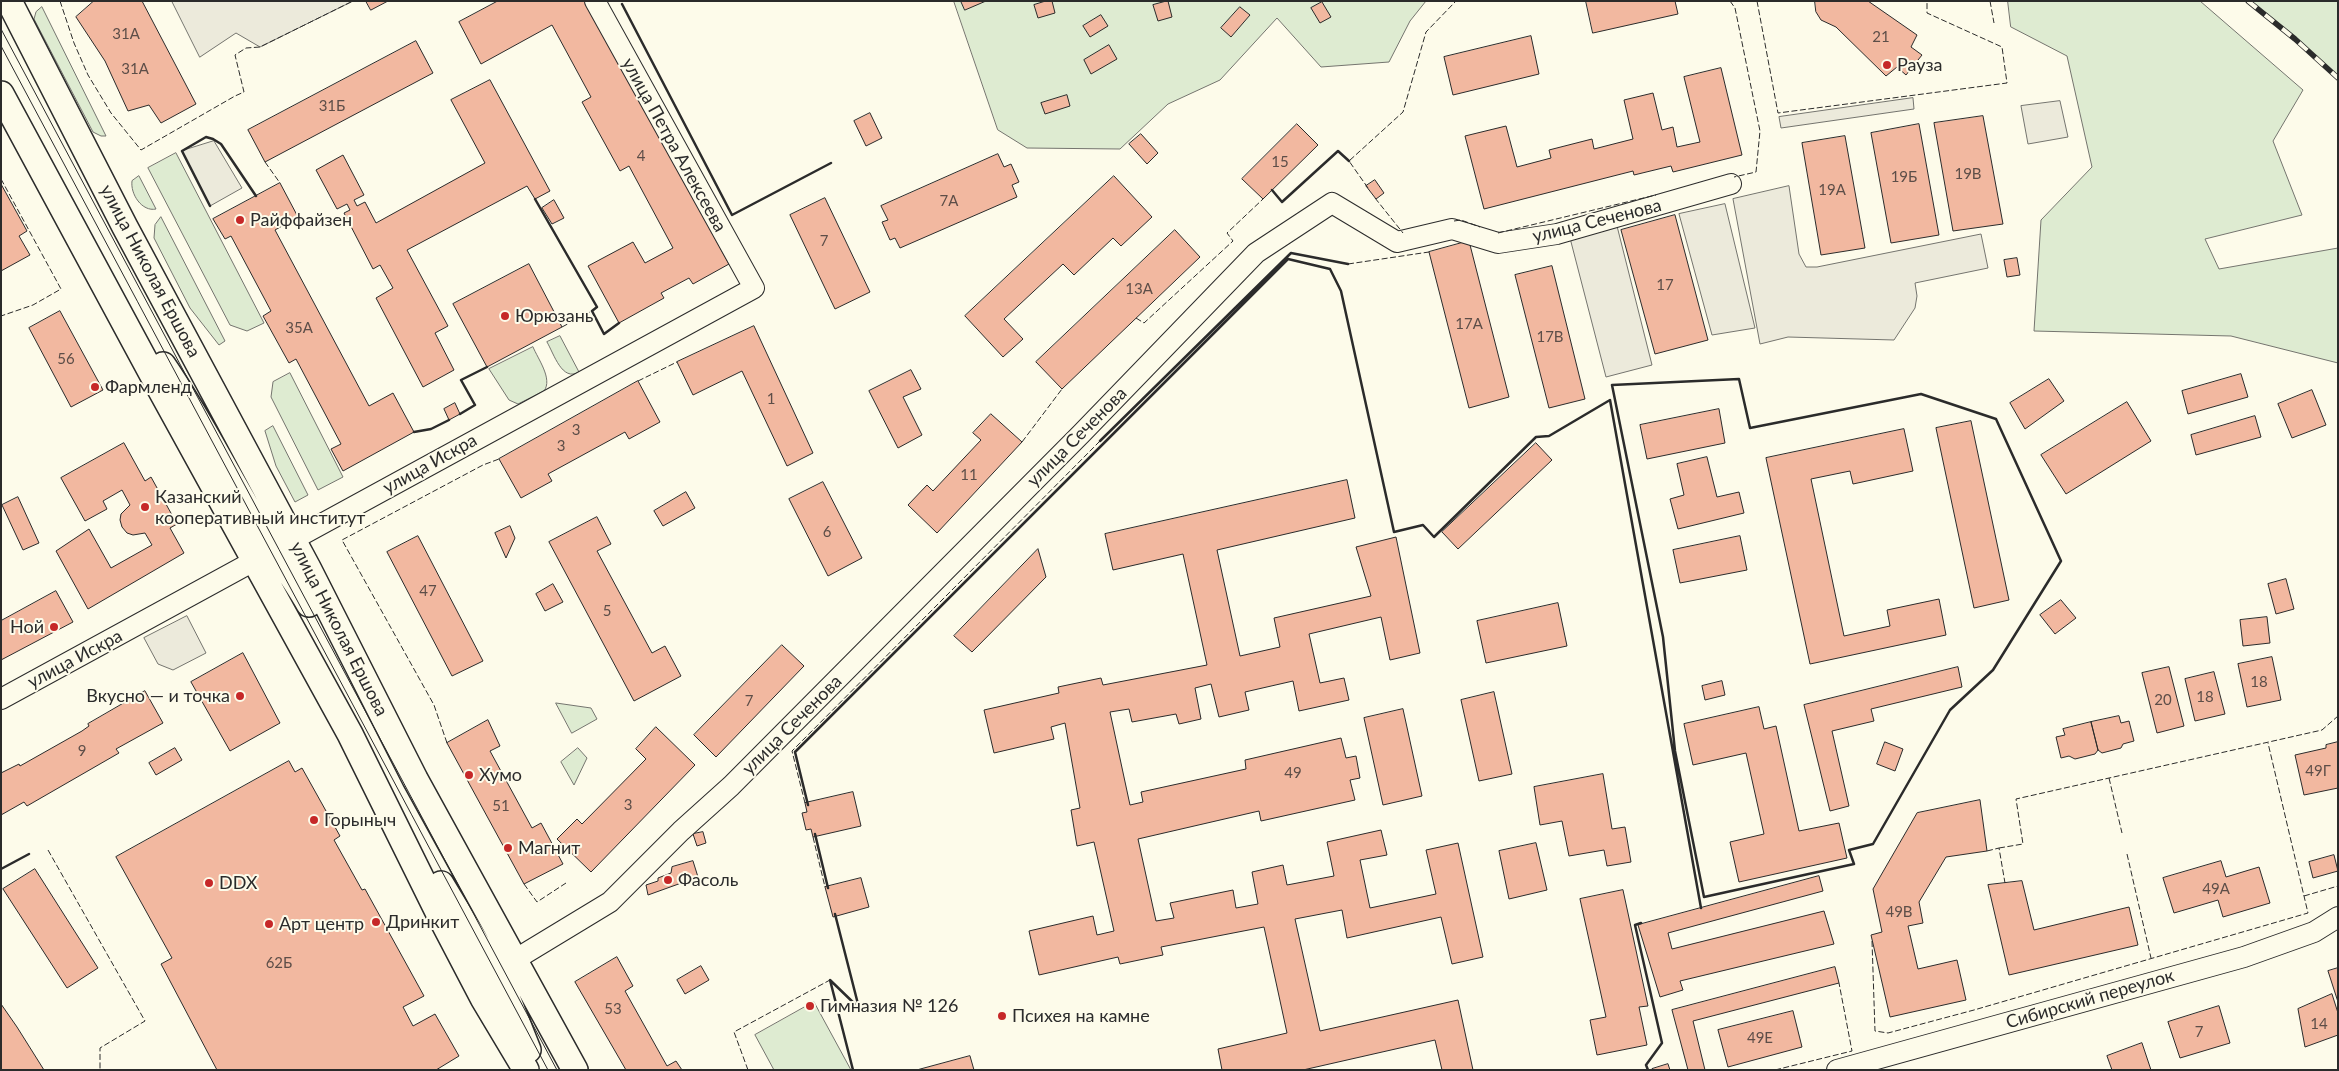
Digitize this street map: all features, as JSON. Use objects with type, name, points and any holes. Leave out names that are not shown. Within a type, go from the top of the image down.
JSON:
[{"type":"main road","name":"улица Николая Ершова","points":[[9,1],[126,227],[222,406],[275,550],[350,734],[438,912],[484,998],[526,1070]]},
{"type":"main road","name":"улица Николая Ершова","points":[[1,94],[96,266],[158,385],[275,550],[415,779],[516,959],[575,1070]]},
{"type":"main road","points":[[350,734],[503,987],[537,1070]]},
{"type":"main road","points":[[415,779],[510,983],[565,1070]]},
{"type":"street","name":"улица Петра Алексеева","points":[[595,1],[754,288]]},
{"type":"street","name":"улица Сеченова","points":[[516,959],[610,902],[681,831],[731,786],[1081,434],[1256,254],[1332,203],[1397,242],[1452,229],[1498,243],[1557,234],[1731,184]]},
{"type":"street","name":"улица Искра","points":[[1,699],[754,288]]},
{"type":"street","name":"Сибирский переулок","points":[[1837,1070],[2244,957],[2314,932],[2338,917]]},
{"type":"green space","points":[[954,1],[1426,1],[1410,21],[1389,62],[1321,67],[1277,18],[1220,80],[1168,104],[1120,149],[1027,148],[998,130]]},
{"type":"green space","points":[[2008,1],[2200,1],[2303,90],[2273,141],[2302,215],[2205,239],[2219,269],[2338,248],[2338,363],[2231,336],[2034,331],[2041,220],[2092,167],[2067,56],[2011,27]]},
{"type":"green space","points":[[2248,1],[2338,1],[2338,78],[2295,39]]},
{"type":"green space","points":[[42,7],[106,136],[93,132],[34,19],[36,12]]},
{"type":"green space","points":[[176,153],[264,323],[247,331],[230,325],[148,168]]},
{"type":"green space","points":[[139,176],[156,209],[146,208],[135,196],[132,181]]},
{"type":"green space","points":[[161,217],[225,341],[219,345],[190,308],[154,238],[155,225]]},
{"type":"green space","points":[[560,336],[579,372],[568,373],[559,365],[547,342]]},
{"type":"green space","points":[[533,347],[546,375],[546,386],[544,391],[518,404],[509,400],[489,369]]},
{"type":"green space","points":[[290,373],[343,477],[318,490],[271,397],[273,382]]},
{"type":"green space","points":[[273,426],[308,495],[295,502],[276,466],[265,431]]},
{"type":"green space","points":[[556,703],[591,708],[597,719],[572,733]]},
{"type":"green space","points":[[578,748],[587,758],[574,785],[561,762]]},
{"type":"green space","points":[[814,1002],[851,1070],[774,1070],[755,1035]]},
{"type":"shaded area","points":[[172,1],[353,1],[260,47],[236,33],[200,57]]},
{"type":"shaded area","points":[[1913,98],[1914,109],[1781,128],[1779,117]]},
{"type":"shaded area","points":[[2060,101],[2068,137],[2028,144],[2021,106]]},
{"type":"shaded area","points":[[214,141],[242,188],[210,206],[182,151]]},
{"type":"shaded area","points":[[1789,186],[1799,254],[1806,267],[1817,267],[1981,234],[1988,268],[1915,283],[1917,296],[1915,308],[1894,340],[1788,337],[1760,344],[1733,199]]},
{"type":"shaded area","points":[[1725,204],[1755,328],[1712,335],[1679,214]]},
{"type":"shaded area","points":[[1617,226],[1652,365],[1606,377],[1570,238]]},
{"type":"shaded area","points":[[187,616],[206,653],[173,670],[158,664],[144,638]]},
{"type":"building","points":[[94,1],[142,1],[196,104],[161,123],[149,105],[128,111],[105,61],[76,17]]},
{"type":"building","points":[[366,1],[388,1],[371,10]]},
{"type":"building","points":[[498,1],[586,1],[729,264],[693,284],[689,278],[661,293],[664,298],[619,323],[588,266],[633,242],[645,263],[673,248],[629,166],[620,171],[582,102],[591,97],[552,25],[481,64],[459,22]]},
{"type":"building","points":[[961,1],[986,1],[965,10]]},
{"type":"building","points":[[1052,1],[1055,13],[1038,18],[1034,5]]},
{"type":"building","points":[[1168,1],[1172,17],[1158,21],[1153,5]]},
{"type":"building","points":[[1586,1],[1675,1],[1678,14],[1593,33]]},
{"type":"building","points":[[1815,1],[1868,1],[1917,35],[1911,47],[1922,55],[1906,75],[1897,67],[1886,76],[1836,27],[1821,20],[1816,12]]},
{"type":"building","points":[[1322,2],[1331,17],[1320,23],[1311,8]]},
{"type":"building","points":[[1240,7],[1250,15],[1231,37],[1221,28]]},
{"type":"building","points":[[1101,15],[1108,26],[1090,37],[1083,26]]},
{"type":"building","points":[[1531,36],[1539,74],[1453,95],[1444,57]]},
{"type":"building","points":[[416,41],[433,73],[265,162],[248,130]]},
{"type":"building","points":[[1109,45],[1117,59],[1091,74],[1084,60]]},
{"type":"building","points":[[1721,68],[1742,155],[1673,172],[1671,166],[1634,175],[1633,171],[1484,209],[1465,136],[1506,126],[1517,167],[1551,158],[1549,150],[1592,139],[1594,149],[1633,139],[1624,100],[1653,93],[1662,130],[1673,127],[1677,147],[1700,142],[1684,77]]},
{"type":"building","points":[[490,80],[550,191],[535,199],[527,186],[407,250],[448,326],[435,333],[454,370],[423,387],[376,298],[393,288],[380,265],[373,269],[344,213],[350,210],[347,204],[337,209],[316,170],[343,155],[364,195],[354,200],[357,206],[365,202],[376,223],[485,163],[451,100]]},
{"type":"building","points":[[1067,95],[1070,106],[1045,114],[1041,103]]},
{"type":"building","points":[[870,113],[882,138],[866,146],[854,121]]},
{"type":"building","points":[[1983,116],[2003,224],[1953,231],[1934,123]]},
{"type":"building","points":[[1297,124],[1318,145],[1263,199],[1242,179]]},
{"type":"building","points":[[1919,124],[1939,235],[1891,243],[1871,133]]},
{"type":"building","points":[[1141,134],[1158,153],[1147,164],[1129,144]]},
{"type":"building","points":[[1845,136],[1865,248],[1821,255],[1802,143]]},
{"type":"building","points":[[998,154],[1004,167],[1011,164],[1019,182],[1012,185],[1017,197],[900,248],[895,238],[890,240],[882,222],[888,220],[881,206]]},
{"type":"building","points":[[1114,176],[1152,217],[1121,246],[1113,238],[1074,275],[1063,264],[1004,319],[1023,339],[1003,357],[965,316]]},
{"type":"building","points":[[1375,180],[1384,193],[1376,199],[1366,186]]},
{"type":"building","points":[[280,183],[298,217],[275,230],[369,406],[393,393],[414,432],[343,471],[331,449],[341,444],[296,359],[289,363],[263,316],[271,311],[231,236],[225,239],[213,219]]},
{"type":"building","points":[[1,184],[27,231],[19,236],[30,255],[1,271]]},
{"type":"building","points":[[825,198],[870,292],[835,309],[790,215]]},
{"type":"building","points":[[554,200],[564,218],[552,224],[542,208]]},
{"type":"building","points":[[1675,215],[1708,340],[1655,354],[1621,230]]},
{"type":"building","points":[[1175,230],[1200,257],[1062,389],[1036,362]]},
{"type":"building","points":[[1469,241],[1509,397],[1469,408],[1429,252]]},
{"type":"building","points":[[2017,258],[2020,275],[2007,277],[2004,260]]},
{"type":"building","points":[[529,264],[562,327],[487,367],[453,304]]},
{"type":"building","points":[[1552,266],[1585,399],[1549,408],[1515,275]]},
{"type":"building","points":[[60,311],[103,390],[71,407],[29,328]]},
{"type":"building","points":[[754,326],[813,453],[787,466],[742,371],[693,395],[677,362]]},
{"type":"building","points":[[911,370],[921,389],[903,397],[922,435],[898,448],[869,391]]},
{"type":"building","points":[[2241,374],[2248,397],[2188,414],[2182,391]]},
{"type":"building","points":[[2049,379],[2064,401],[2025,429],[2010,403]]},
{"type":"building","points":[[638,381],[660,422],[629,439],[625,432],[548,474],[552,481],[521,498],[499,459]]},
{"type":"building","points":[[2312,390],[2326,425],[2292,438],[2278,404]]},
{"type":"building","points":[[2127,402],[2151,441],[2066,494],[2041,455]]},
{"type":"building","points":[[455,403],[460,414],[449,420],[444,409]]},
{"type":"building","points":[[1719,409],[1725,443],[1647,459],[1640,425]]},
{"type":"building","points":[[991,414],[1022,442],[937,533],[908,505],[927,485],[933,491],[981,440],[973,433]]},
{"type":"building","points":[[2255,416],[2261,437],[2196,455],[2191,435]]},
{"type":"building","points":[[1971,421],[2009,600],[1974,608],[1936,428]]},
{"type":"building","points":[[1904,429],[1913,471],[1853,484],[1850,471],[1811,479],[1844,636],[1890,626],[1887,610],[1939,599],[1946,635],[1810,664],[1766,458]]},
{"type":"building","points":[[124,443],[145,481],[151,477],[177,524],[170,528],[184,553],[88,609],[56,551],[89,529],[111,568],[152,545],[145,533],[133,535],[127,533],[122,527],[121,514],[130,505],[122,490],[103,501],[107,509],[85,521],[61,478]]},
{"type":"building","points":[[1536,443],[1552,460],[1458,549],[1442,532]]},
{"type":"building","points":[[1707,457],[1717,497],[1739,492],[1744,513],[1678,529],[1670,499],[1684,495],[1677,464]]},
{"type":"building","points":[[1347,480],[1355,518],[1217,550],[1240,656],[1280,647],[1274,618],[1371,596],[1356,547],[1396,537],[1420,653],[1390,660],[1381,617],[1309,634],[1320,683],[1344,678],[1349,700],[1299,711],[1293,681],[1245,692],[1249,710],[1219,717],[1211,684],[1195,688],[1201,719],[1179,724],[1176,714],[1132,722],[1129,709],[1110,712],[1130,805],[1143,802],[1141,792],[1246,769],[1245,760],[1341,738],[1346,758],[1356,756],[1360,778],[1350,780],[1355,800],[1261,821],[1259,811],[1138,839],[1156,921],[1174,918],[1170,903],[1233,890],[1236,908],[1258,904],[1252,872],[1283,865],[1287,885],[1334,876],[1327,842],[1381,830],[1387,855],[1360,860],[1370,908],[1436,894],[1426,850],[1458,843],[1483,957],[1452,964],[1441,917],[1347,938],[1342,910],[1295,919],[1320,1031],[1458,1000],[1473,1070],[1442,1070],[1435,1040],[1303,1070],[1222,1070],[1218,1049],[1287,1033],[1264,927],[1161,947],[1163,955],[1120,964],[1118,957],[1039,975],[1029,931],[1093,916],[1097,935],[1114,931],[1094,842],[1077,846],[1071,810],[1080,808],[1065,723],[1051,727],[1054,739],[994,753],[984,710],[1059,693],[1058,687],[1101,678],[1103,685],[1207,665],[1183,554],[1113,570],[1105,534]]},
{"type":"building","points":[[823,482],[862,558],[828,576],[789,499]]},
{"type":"building","points":[[686,492],[695,508],[663,526],[654,511]]},
{"type":"building","points":[[18,497],[39,543],[23,550],[2,505]]},
{"type":"building","points":[[597,517],[611,544],[597,551],[652,653],[665,646],[681,676],[634,701],[549,542]]},
{"type":"building","points":[[510,526],[515,538],[506,558],[495,533]]},
{"type":"building","points":[[418,536],[483,661],[452,676],[387,552]]},
{"type":"building","points":[[1740,536],[1747,570],[1680,583],[1673,550]]},
{"type":"building","points":[[1038,549],[1046,577],[972,652],[954,636]]},
{"type":"building","points":[[2286,579],[2294,609],[2276,614],[2268,584]]},
{"type":"building","points":[[553,584],[563,602],[545,611],[536,594]]},
{"type":"building","points":[[56,591],[73,622],[1,660],[1,621]]},
{"type":"building","points":[[2061,600],[2076,618],[2055,634],[2040,615]]},
{"type":"building","points":[[1558,603],[1567,646],[1486,663],[1477,621]]},
{"type":"building","points":[[2267,617],[2270,643],[2243,646],[2240,620]]},
{"type":"building","points":[[782,645],[804,666],[716,757],[694,735]]},
{"type":"building","points":[[243,653],[280,723],[230,751],[191,682]]},
{"type":"building","points":[[2272,657],[2281,700],[2247,707],[2238,664]]},
{"type":"building","points":[[1958,667],[1962,687],[1871,709],[1874,721],[1832,731],[1849,806],[1830,811],[1804,705]]},
{"type":"building","points":[[2169,667],[2184,726],[2157,733],[2142,673]]},
{"type":"building","points":[[2214,672],[2225,714],[2195,721],[2185,679]]},
{"type":"building","points":[[1722,681],[1725,695],[1705,700],[1702,686]]},
{"type":"building","points":[[145,691],[163,723],[116,749],[119,753],[27,806],[24,802],[1,815],[1,773],[19,764],[20,766],[82,731],[89,726],[88,724]]},
{"type":"building","points":[[1494,692],[1512,774],[1479,781],[1461,700]]},
{"type":"building","points":[[1759,707],[1764,729],[1776,726],[1799,831],[1839,823],[1847,858],[1739,882],[1730,842],[1764,834],[1746,753],[1693,765],[1684,724]]},
{"type":"building","points":[[1403,709],[1422,796],[1383,805],[1364,718]]},
{"type":"building","points":[[2119,716],[2121,723],[2129,721],[2134,741],[2123,744],[2121,748],[2102,753],[2098,750],[2091,722]]},
{"type":"building","points":[[488,720],[500,746],[490,751],[532,828],[541,823],[563,864],[524,884],[447,743]]},
{"type":"building","points":[[2091,722],[2098,750],[2095,754],[2075,759],[2069,756],[2061,758],[2056,737],[2065,735],[2063,729]]},
{"type":"building","points":[[656,727],[695,765],[591,872],[557,839],[577,819],[582,824],[646,759],[636,749]]},
{"type":"building","points":[[1885,742],[1903,749],[1895,771],[1877,764]]},
{"type":"building","points":[[2338,742],[2338,788],[2304,795],[2295,755],[2326,748],[2326,745]]},
{"type":"building","points":[[175,748],[182,760],[156,775],[149,763]]},
{"type":"building","name":"Арт центр","points":[[289,761],[295,772],[302,768],[340,836],[334,840],[362,890],[365,889],[424,996],[403,1007],[413,1026],[435,1014],[459,1056],[436,1070],[217,1070],[161,964],[172,958],[116,857]]},
{"type":"building","points":[[1603,774],[1612,829],[1625,827],[1631,862],[1607,866],[1604,850],[1569,856],[1562,821],[1540,825],[1534,787]]},
{"type":"building","points":[[853,792],[861,826],[813,837],[811,829],[806,830],[802,813],[807,812],[805,803]]},
{"type":"building","points":[[1980,800],[1987,851],[1946,857],[1919,902],[1923,923],[1908,926],[1918,969],[1957,960],[1966,1000],[1890,1017],[1871,935],[1882,932],[1873,889],[1917,813]]},
{"type":"building","points":[[703,832],[706,843],[697,846],[693,834]]},
{"type":"building","points":[[1536,843],[1547,890],[1509,899],[1499,851]]},
{"type":"building","points":[[2334,855],[2338,871],[2313,878],[2309,862]]},
{"type":"building","points":[[693,861],[698,877],[648,895],[646,885],[658,881],[658,878],[671,873],[672,867]]},
{"type":"building","points":[[2221,861],[2226,877],[2259,867],[2270,903],[2223,917],[2218,900],[2174,913],[2163,878]]},
{"type":"building","points":[[35,869],[98,968],[67,988],[3,889]]},
{"type":"building","points":[[1819,876],[1823,891],[1668,933],[1672,949],[1824,911],[1834,944],[1680,981],[1683,990],[1660,997],[1638,925]]},
{"type":"building","points":[[861,878],[869,907],[833,917],[825,887]]},
{"type":"building","points":[[2022,881],[2034,930],[2129,907],[2138,945],[2009,975],[1988,885]]},
{"type":"building","points":[[1623,890],[1648,1006],[1639,1007],[1647,1045],[1597,1055],[1590,1020],[1606,1017],[1580,899]]},
{"type":"building","points":[[617,957],[633,986],[625,991],[667,1066],[676,1061],[682,1070],[626,1070],[575,982]]},
{"type":"building","points":[[701,966],[709,980],[685,994],[677,980]]},
{"type":"building","points":[[1835,967],[1839,983],[1693,1021],[1705,1070],[1688,1070],[1672,1010]]},
{"type":"building","points":[[2338,968],[2338,1002],[2328,971]]},
{"type":"building","points":[[2332,994],[2338,1013],[2338,1035],[2305,1047],[2298,1009]]},
{"type":"building","points":[[1,1004],[17,1027],[44,1070],[1,1070]]},
{"type":"building","points":[[2219,1006],[2230,1043],[2180,1058],[2168,1022]]},
{"type":"building","points":[[1793,1011],[1802,1047],[1728,1067],[1718,1030]]},
{"type":"building","points":[[2142,1043],[2151,1070],[2112,1070],[2107,1056]]},
{"type":"building","points":[[970,1056],[974,1070],[917,1070]]},
{"type":"building","points":[[1668,1064],[1670,1070],[1652,1070],[1652,1069]]},
{"type":"tram line","points":[[1,29],[557,1070]]},
{"type":"tram line","points":[[1,46],[548,1070]]},
{"type":"railway","points":[[2248,1],[2295,39],[2338,78]]},
{"type":"fence","points":[[60,1],[74,43],[88,75],[111,113],[141,150],[244,92],[235,55],[246,48],[260,47],[353,1]]},
{"type":"fence","points":[[1368,188],[1349,161],[1403,112],[1426,32],[1456,1]]},
{"type":"fence","points":[[1730,1],[1735,8],[1760,131],[1756,172],[1734,177]]},
{"type":"fence","points":[[1757,1],[1778,113],[2007,83],[2002,47],[1927,13],[1927,1]]},
{"type":"fence","points":[[1990,1],[1994,23]]},
{"type":"fence","points":[[265,162],[280,183]]},
{"type":"fence","points":[[1,179],[61,289],[33,305],[1,316]]},
{"type":"fence","points":[[1498,233],[1656,195]]},
{"type":"fence","points":[[1375,198],[1403,233]]},
{"type":"fence","points":[[1136,318],[1144,323],[1233,241],[1227,233],[1263,199]]},
{"type":"fence","points":[[1454,221],[1461,220],[1480,227]]},
{"type":"fence","points":[[1348,264],[1429,252]]},
{"type":"fence","points":[[562,327],[592,311]]},
{"type":"fence","points":[[638,381],[677,362]]},
{"type":"fence","points":[[1022,442],[1062,389]]},
{"type":"fence","points":[[805,803],[792,751],[1100,441]]},
{"type":"fence","points":[[447,743],[434,705],[342,540],[483,465],[499,459]]},
{"type":"fence","points":[[1999,848],[2023,844],[2016,799],[2322,730],[2338,716]]},
{"type":"fence","points":[[1872,941],[1875,1031],[1888,1033],[1974,1010],[2308,913],[2268,743]]},
{"type":"fence","points":[[2109,778],[2122,833]]},
{"type":"fence","points":[[813,837],[825,887]]},
{"type":"fence","points":[[1987,851],[1999,848],[2005,883]]},
{"type":"fence","points":[[48,850],[145,1021],[100,1048],[100,1070]]},
{"type":"fence","points":[[2127,854],[2151,958]]},
{"type":"fence","points":[[524,884],[537,902],[566,883]]},
{"type":"fence","points":[[2304,896],[2338,886]]},
{"type":"fence","points":[[748,1070],[734,1032],[830,980],[853,1070]]},
{"type":"fence","points":[[1775,1070],[1852,1051],[1839,983]]},
{"type":"wall","points":[[622,4],[732,215],[831,163]]},
{"type":"wall","points":[[210,206],[182,151],[206,137],[221,144],[256,196]]},
{"type":"wall","points":[[1272,190],[1282,202],[1338,151],[1349,161]]},
{"type":"wall","points":[[535,199],[597,307],[592,311],[604,334],[619,323]]},
{"type":"wall","points":[[1100,441],[1291,253],[1348,264]]},
{"type":"wall","points":[[808,805],[795,752],[1288,259],[1330,269],[1341,291],[1394,532],[1423,525],[1434,537],[1536,437],[1549,436],[1610,400],[1701,908]]},
{"type":"wall","points":[[460,414],[475,405],[461,380],[487,367]]},
{"type":"wall","points":[[1739,379],[1750,428],[1921,394],[1996,419],[2061,561],[1993,670],[1950,710],[1873,844],[1849,850],[1854,864],[1704,897],[1675,751],[1663,637],[1612,385],[1739,379]]},
{"type":"wall","points":[[414,432],[431,429],[449,420]]},
{"type":"wall","points":[[815,834],[828,888]]},
{"type":"wall","points":[[1,869],[29,854]]},
{"type":"wall","points":[[835,914],[859,1008],[830,980],[853,1070]]},
{"type":"wall","points":[[1641,923],[1635,925],[1662,1043],[1646,1065],[1648,1070]]},
{"type":"place","name":"Рауза","points":[[1887,65]]},
{"type":"place","name":"Райффайзен","points":[[240,220]]},
{"type":"place","name":"Юрюзань","points":[[505,316]]},
{"type":"place","name":"Фармленд","points":[[95,387]]},
{"type":"place","name":"Казанский кооперативный институт","points":[[145,507]]},
{"type":"place","name":"Ной","points":[[54,627]]},
{"type":"place","name":"Вкусно — и точка","points":[[240,696]]},
{"type":"place","name":"Хумо","points":[[469,775]]},
{"type":"place","name":"Горыныч","points":[[314,820]]},
{"type":"place","name":"Магнит","points":[[508,848]]},
{"type":"place","name":"Фасоль","points":[[668,880]]},
{"type":"place","name":"DDX","points":[[209,883]]},
{"type":"place","name":"Дринкит","points":[[376,922]]},
{"type":"place","name":"Арт центр","points":[[269,924]]},
{"type":"place","name":"Гимназия № 126","points":[[810,1006]]},
{"type":"place","name":"Психея на камне","points":[[1002,1016]]}]
